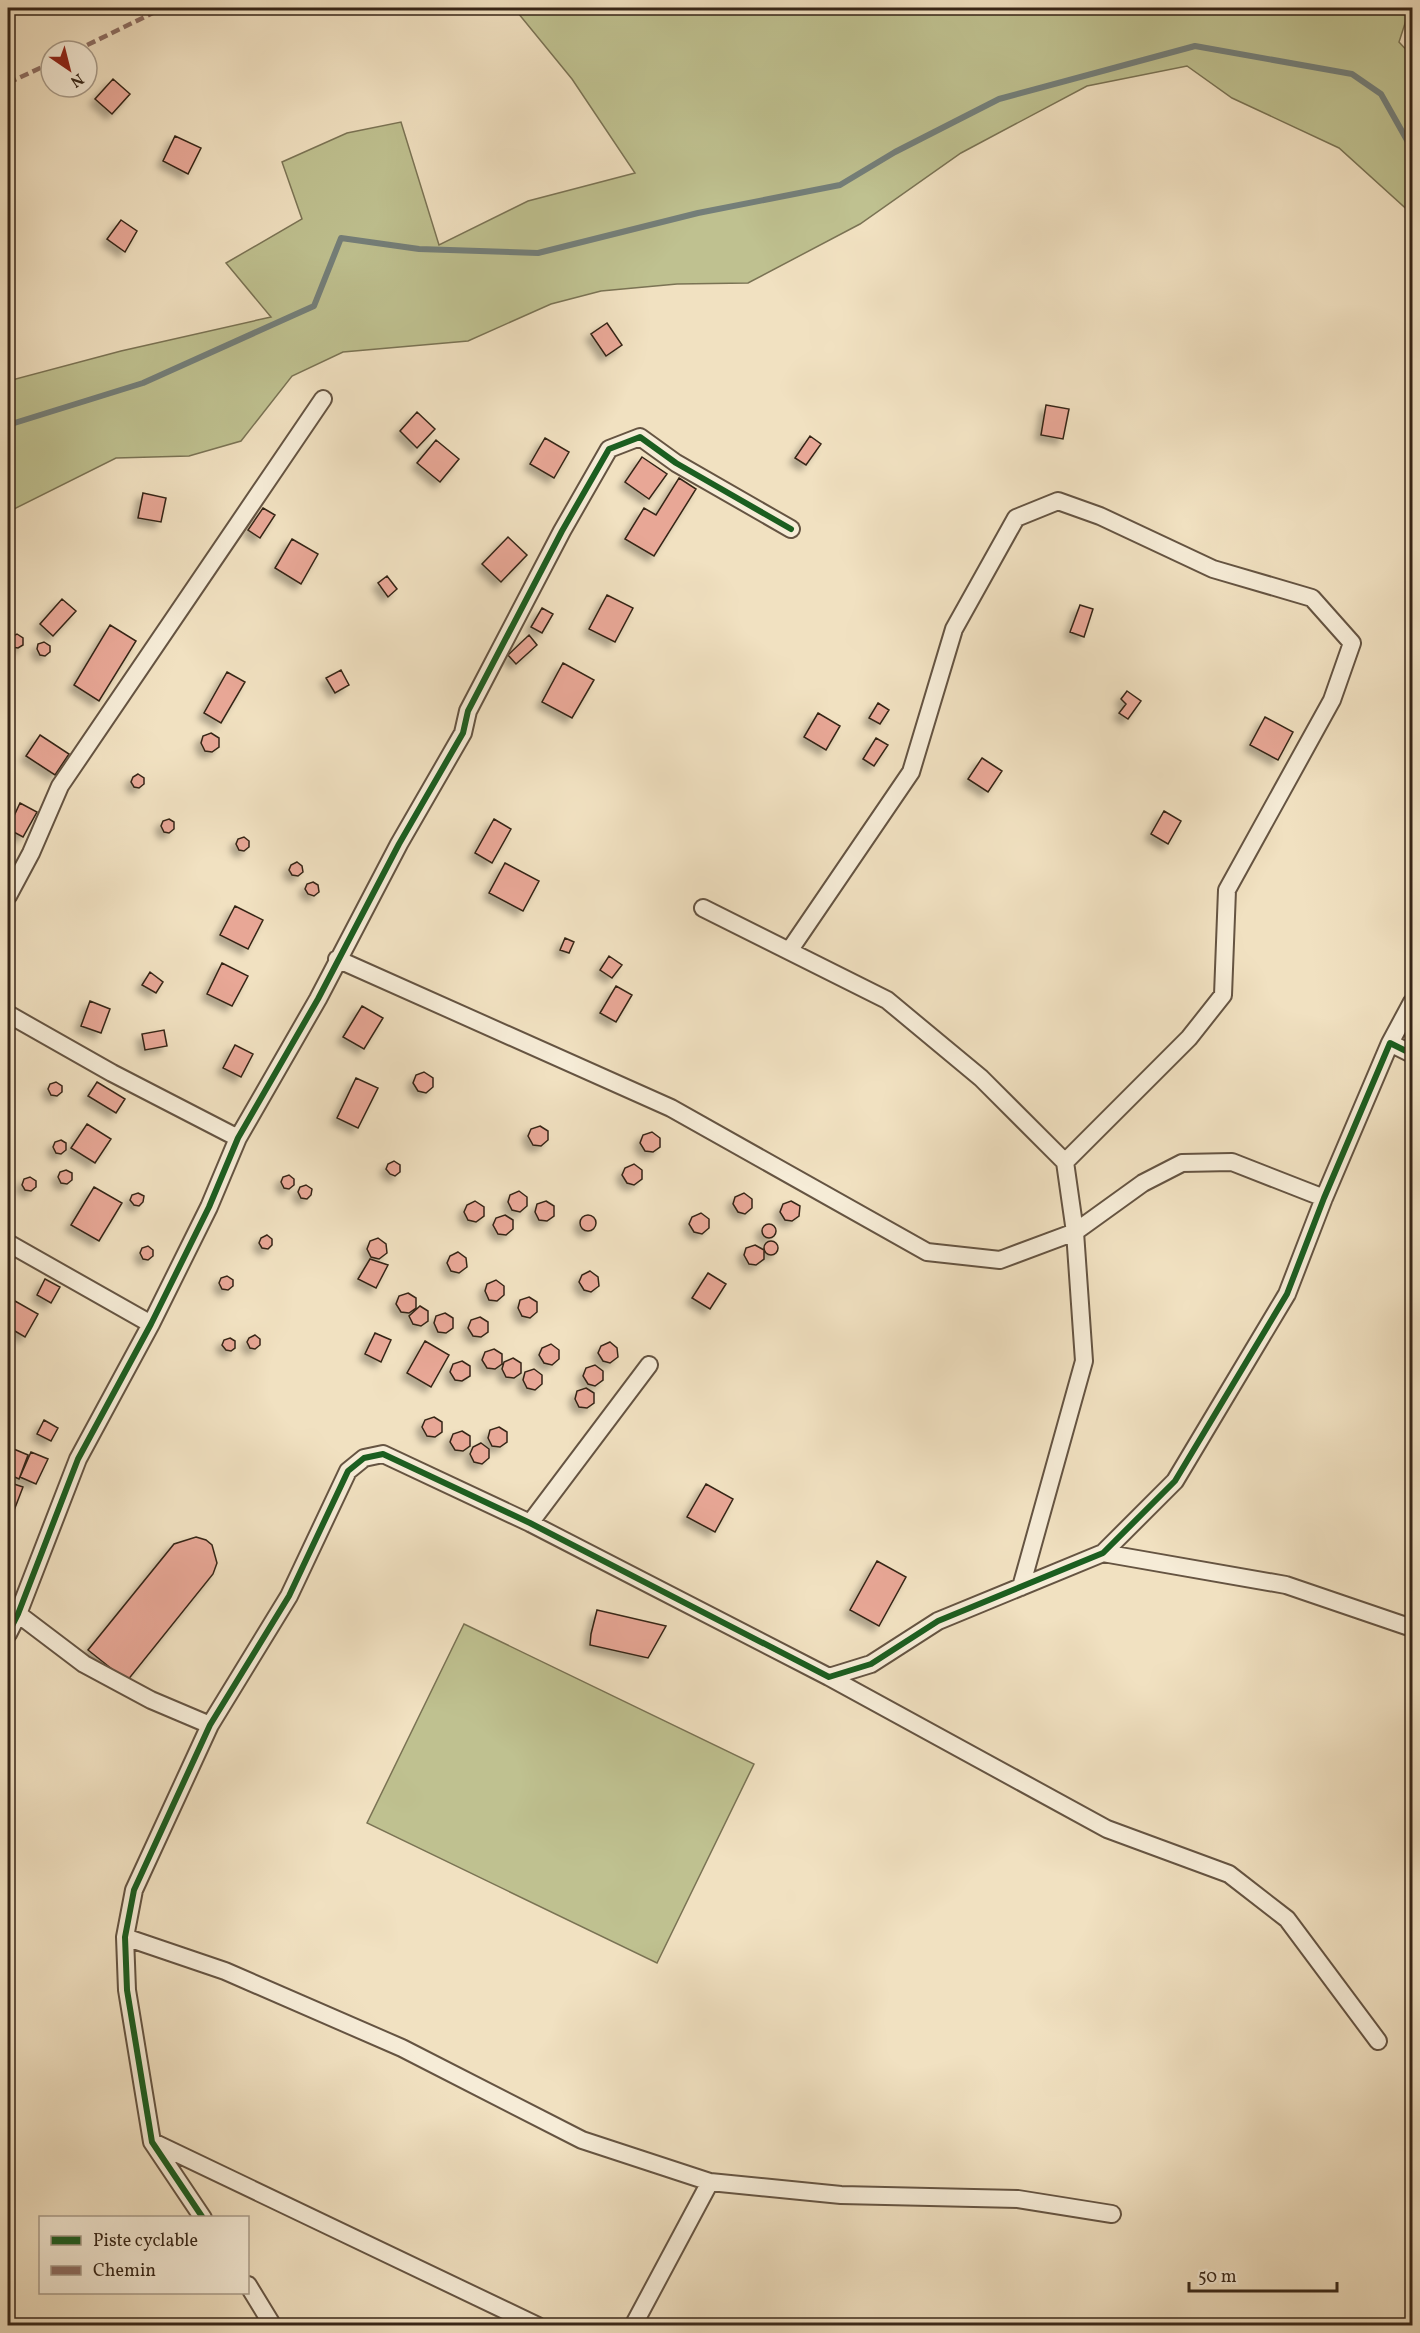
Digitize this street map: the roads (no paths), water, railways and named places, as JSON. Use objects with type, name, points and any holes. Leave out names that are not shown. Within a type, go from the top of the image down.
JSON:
[{"type":"street","points":[[8,896],[31,853],[60,786],[323,399]]},
{"type":"street","points":[[8,1634],[13,1611],[78,1459],[151,1324],[209,1207],[238,1138],[318,999],[399,844],[462,733],[468,711],[562,531],[609,449],[640,437],[676,463],[791,529]]},
{"type":"street","points":[[789,951],[910,772],[954,629],[1016,518],[1058,501],[1100,516],[1213,569],[1312,598],[1352,643],[1332,700],[1227,890],[1223,995],[1189,1038],[1065,1162]]},
{"type":"street","points":[[703,908],[887,1000],[981,1078],[1065,1162],[1075,1232],[1084,1361],[1021,1587]]},
{"type":"street","points":[[338,959],[671,1108],[927,1252],[1000,1260],[1075,1232],[1143,1183],[1182,1163],[1232,1162],[1324,1198]]},
{"type":"street","points":[[829,1677],[871,1664],[938,1621],[1103,1553],[1175,1481],[1287,1294],[1324,1198],[1390,1043],[1413,1002]]},
{"type":"street","points":[[8,1014],[112,1073],[238,1138]]},
{"type":"street","points":[[1390,1043],[1413,1054]]},
{"type":"street","points":[[8,1243],[151,1324]]},
{"type":"street","points":[[530,1523],[649,1365]]},
{"type":"street","points":[[202,2216],[152,2142],[127,1990],[124,1937],[134,1890],[210,1725],[289,1596],[348,1472],[364,1458],[382,1454],[530,1523],[829,1677],[1107,1829],[1229,1874],[1287,1919],[1378,2041]]},
{"type":"street","points":[[1103,1553],[1286,1585],[1413,1628]]},
{"type":"street","points":[[13,1611],[84,1664],[151,1700],[210,1725]]},
{"type":"street","points":[[124,1937],[225,1971],[402,2048],[582,2140],[710,2182],[842,2195],[1018,2199],[1112,2214]]},
{"type":"street","points":[[152,2142],[538,2325]]},
{"type":"street","points":[[633,2325],[710,2182]]},
{"type":"street","points":[[249,2287],[273,2325]]},
{"type":"waterway","points":[[8,425],[143,383],[314,306],[341,238],[419,249],[538,253],[698,213],[840,185],[895,152],[999,99],[1195,46],[1352,74],[1381,94],[1412,149]]}]
